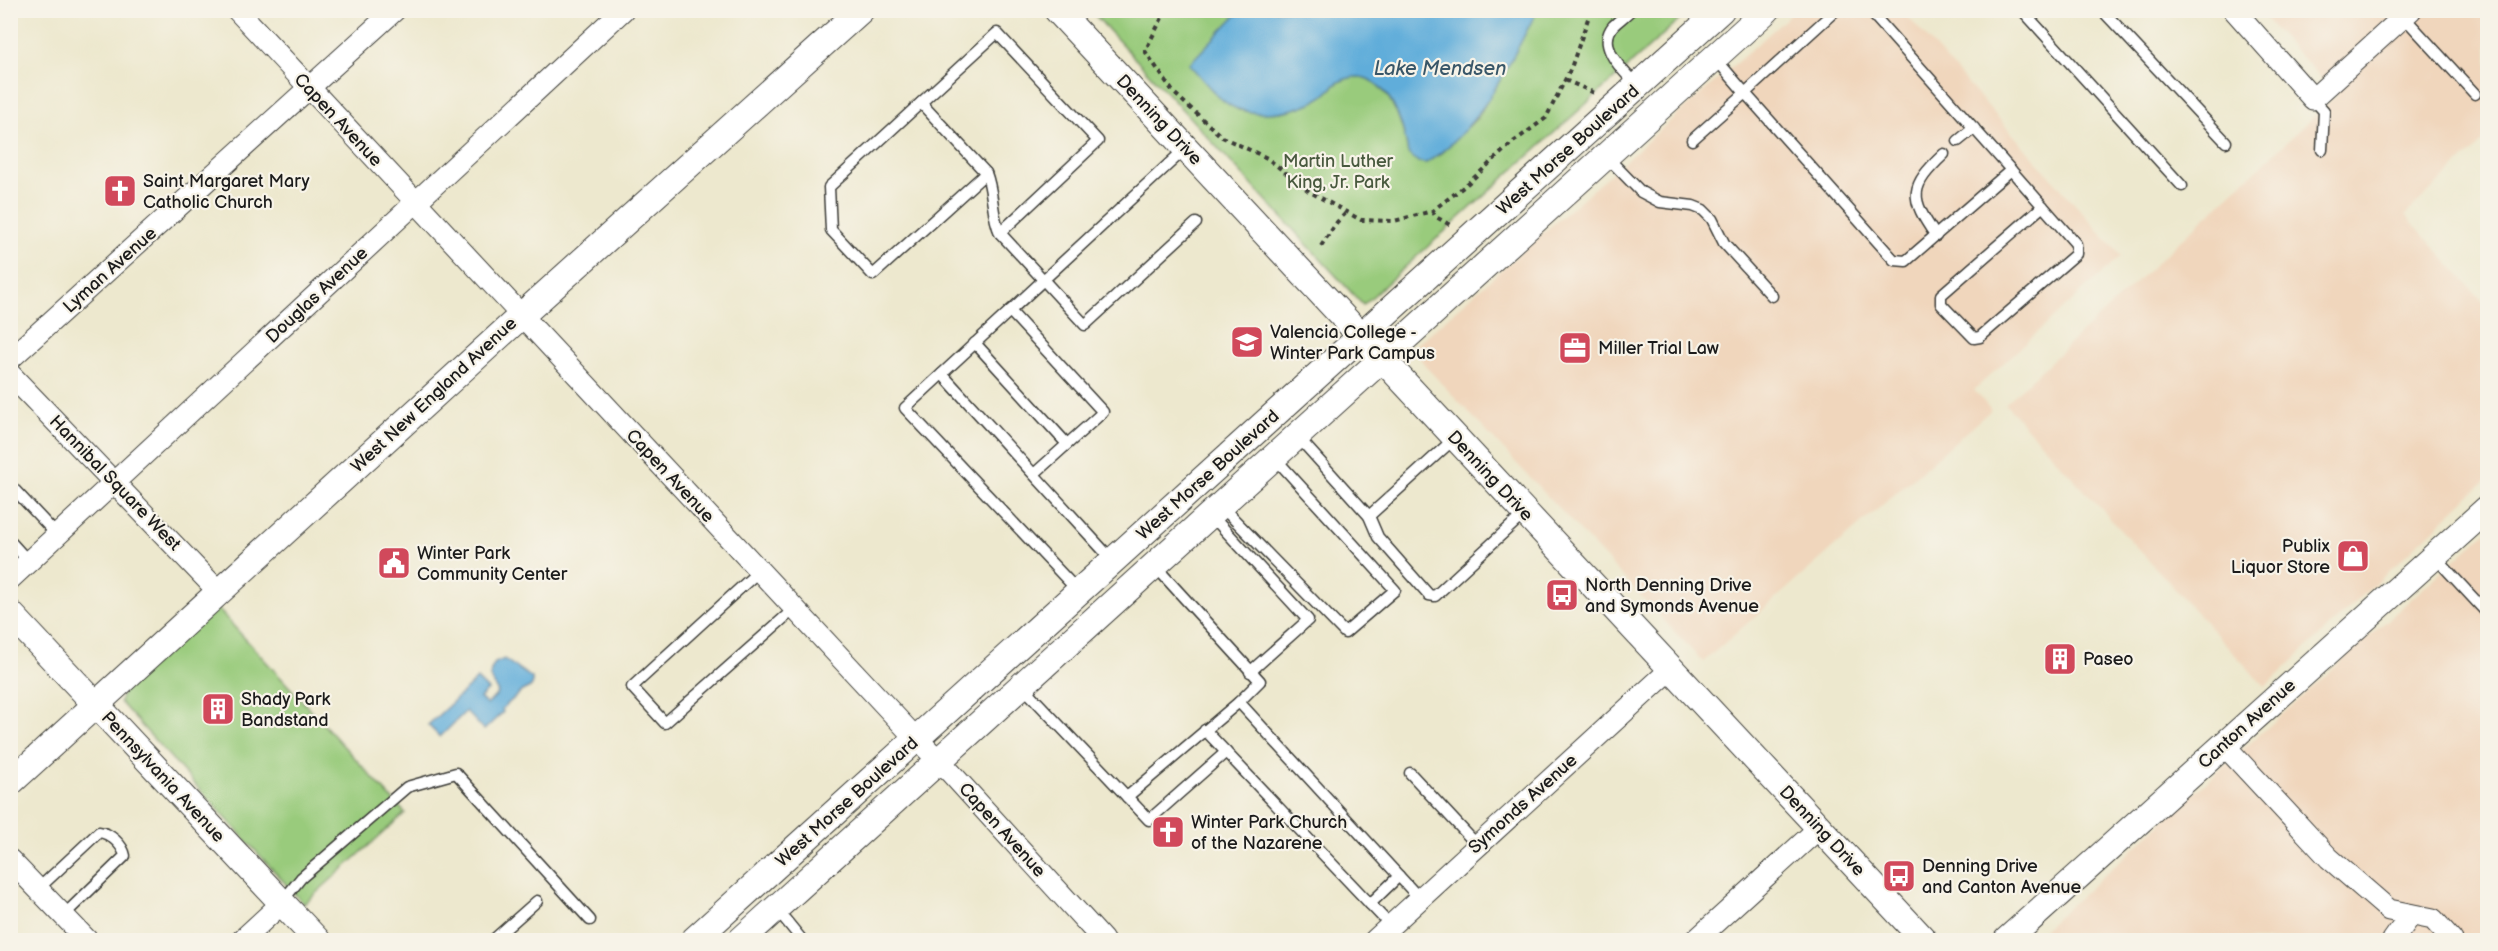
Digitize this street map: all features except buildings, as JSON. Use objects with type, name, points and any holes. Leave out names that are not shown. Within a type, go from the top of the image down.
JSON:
[{"type":"street","name":"Capen Avenue","points":[[237,10],[415,204],[939,761],[1103,940]]},
{"type":"street","name":"Lyman Avenue","points":[[10,359],[395,10]]},
{"type":"street","name":"Douglas Avenue","points":[[10,579],[623,10]]},
{"type":"street","name":"West New England Avenue","points":[[10,783],[521,316],[861,10]]},
{"type":"street","name":"Denning Drive","points":[[1057,10],[1924,940]]},
{"type":"street","name":"West Morse Boulevard","points":[[694,940],[1721,10]]},
{"type":"street","name":"West Morse Boulevard","points":[[741,940],[1767,10]]},
{"type":"street","points":[[2234,10],[2313,99],[2408,14]]},
{"type":"street","points":[[1638,86],[1658,109]]},
{"type":"street","name":"Hannibal Square West","points":[[10,374],[219,592]]},
{"type":"street","name":"Canton Avenue","points":[[2007,940],[2487,508]]},
{"type":"street","name":"Pennsylvania Avenue","points":[[10,613],[317,940]]},
{"type":"street","name":"Symonds Avenue","points":[[1374,940],[1671,669]]},
{"type":"street","points":[[2224,745],[2321,851],[2389,910],[2433,919],[2452,940]]},
{"type":"street","points":[[1696,940],[1819,828]]},
{"type":"street","points":[[10,860],[87,940]]},
{"type":"street","points":[[242,940],[281,904]]},
{"type":"street","points":[[2393,940],[2411,915]]},
{"type":"lane","points":[[1630,10],[1611,28],[1608,41],[1609,52],[1638,86]]},
{"type":"lane","points":[[1692,140],[1836,10]]},
{"type":"lane","points":[[1869,10],[2012,170],[2076,244],[2076,254],[1980,337],[1974,338],[1941,304],[1941,296],[2043,206]]},
{"type":"lane","points":[[2022,10],[2182,186]]},
{"type":"lane","points":[[2102,10],[2226,142]]},
{"type":"lane","points":[[2408,14],[2475,94]]},
{"type":"lane","points":[[986,173],[873,275],[831,231],[829,187],[997,33],[1098,141],[1000,233]]},
{"type":"lane","points":[[1715,58],[1894,260],[1906,261],[2012,170]]},
{"type":"lane","points":[[2313,99],[2324,111],[2322,150]]},
{"type":"lane","points":[[921,103],[986,173],[992,187],[994,221],[1000,233],[1085,325],[1196,223]]},
{"type":"lane","points":[[1958,141],[1974,128]]},
{"type":"lane","points":[[1079,592],[905,408],[1185,148]]},
{"type":"lane","points":[[1936,236],[1919,212],[1916,193],[1921,181],[1944,154]]},
{"type":"lane","points":[[1606,156],[1641,192],[1660,202],[1693,206],[1703,210],[1712,219],[1724,243],[1772,296]]},
{"type":"lane","points":[[1010,310],[1103,412],[1034,474]]},
{"type":"lane","points":[[975,343],[1067,444]]},
{"type":"lane","points":[[942,374],[1114,561]]},
{"type":"lane","points":[[1298,436],[1369,516],[1378,537],[1430,595],[1435,596],[1525,513]]},
{"type":"lane","points":[[1369,516],[1455,438]]},
{"type":"lane","points":[[1216,511],[1345,633],[1395,590],[1274,457]]},
{"type":"lane","points":[[10,485],[57,535]]},
{"type":"lane","points":[[1216,511],[1308,620],[1250,672]]},
{"type":"lane","points":[[10,541],[29,561]]},
{"type":"lane","points":[[2434,556],[2487,614]]},
{"type":"lane","points":[[1128,797],[1239,702],[1260,681],[1155,566]]},
{"type":"lane","points":[[759,571],[632,687],[664,723],[794,609]]},
{"type":"lane","points":[[1022,686],[1149,820],[1226,752]]},
{"type":"lane","points":[[1239,702],[1420,899]]},
{"type":"lane","points":[[1205,730],[1391,926]]},
{"type":"lane","points":[[281,904],[301,878],[407,787],[456,773],[590,920]]},
{"type":"lane","points":[[1410,773],[1478,846]]},
{"type":"lane","points":[[38,889],[99,832],[106,832],[124,850],[125,856],[63,916]]},
{"type":"lane","points":[[1370,903],[1399,876]]},
{"type":"lane","points":[[493,940],[537,901]]},
{"type":"lane","points":[[776,908],[802,940]]},
{"type":"path","points":[[1166,10],[1145,51],[1174,93],[1222,137],[1267,158],[1310,192],[1361,220],[1395,221],[1432,211],[1466,185],[1512,143],[1546,118],[1565,80],[1591,10]]},
{"type":"path","points":[[1565,80],[1594,91],[1604,99]]},
{"type":"path","points":[[1432,211],[1436,217],[1460,230]]},
{"type":"path","points":[[1321,246],[1337,222],[1347,212]]},
{"type":"shaded area","points":[[1795,11],[1903,11],[2121,256],[1974,390],[1991,410],[1703,662],[1427,368],[1413,348]]},
{"type":"shaded area","points":[[2258,11],[2487,11],[2487,138],[2405,215],[2487,306],[2487,479],[2265,687],[2005,404],[2337,95]]},
{"type":"shaded area","points":[[2487,531],[2487,940],[2032,940],[2248,745]]},
{"type":"green space","name":"Martin Luther King, Jr. Park","points":[[1091,11],[1241,11],[1227,26],[1238,110],[1270,113],[1285,111],[1319,99],[1341,81],[1355,77],[1368,79],[1379,87],[1396,111],[1408,153],[1438,156],[1478,117],[1537,11],[1689,11],[1363,305]]},
{"type":"green space","points":[[217,608],[405,813],[304,904],[120,702],[124,690]]},
{"type":"water","name":"Lake Mendsen","points":[[1241,10],[1537,11],[1504,74],[1478,114],[1462,133],[1426,163],[1418,162],[1408,153],[1396,111],[1380,87],[1369,79],[1356,77],[1341,81],[1311,103],[1279,112],[1245,111],[1222,100],[1189,64]]},
{"type":"water","points":[[504,659],[532,678],[532,686],[522,691],[502,709],[503,712],[484,730],[466,711],[440,737],[428,725],[477,679],[488,690],[480,698],[487,705],[498,693],[490,675],[495,663]]},
{"type":"place","name":"Saint Margaret Mary Catholic Church","points":[[120,191]]},
{"type":"place","name":"Valencia College - Winter Park Campus","points":[[1247,342]]},
{"type":"place","name":"Miller Trial Law","points":[[1575,348]]},
{"type":"place","name":"Publix Liquor Store","points":[[2353,556]]},
{"type":"place","name":"Winter Park Community Center","points":[[394,563]]},
{"type":"place","name":"North Denning Drive and Symonds Avenue","points":[[1562,595]]},
{"type":"place","name":"Paseo","points":[[2060,659]]},
{"type":"place","name":"Shady Park Bandstand","points":[[218,709]]},
{"type":"place","name":"Winter Park Church of the Nazarene","points":[[1168,832]]},
{"type":"place","name":"Denning Drive and Canton Avenue","points":[[1899,876]]}]
